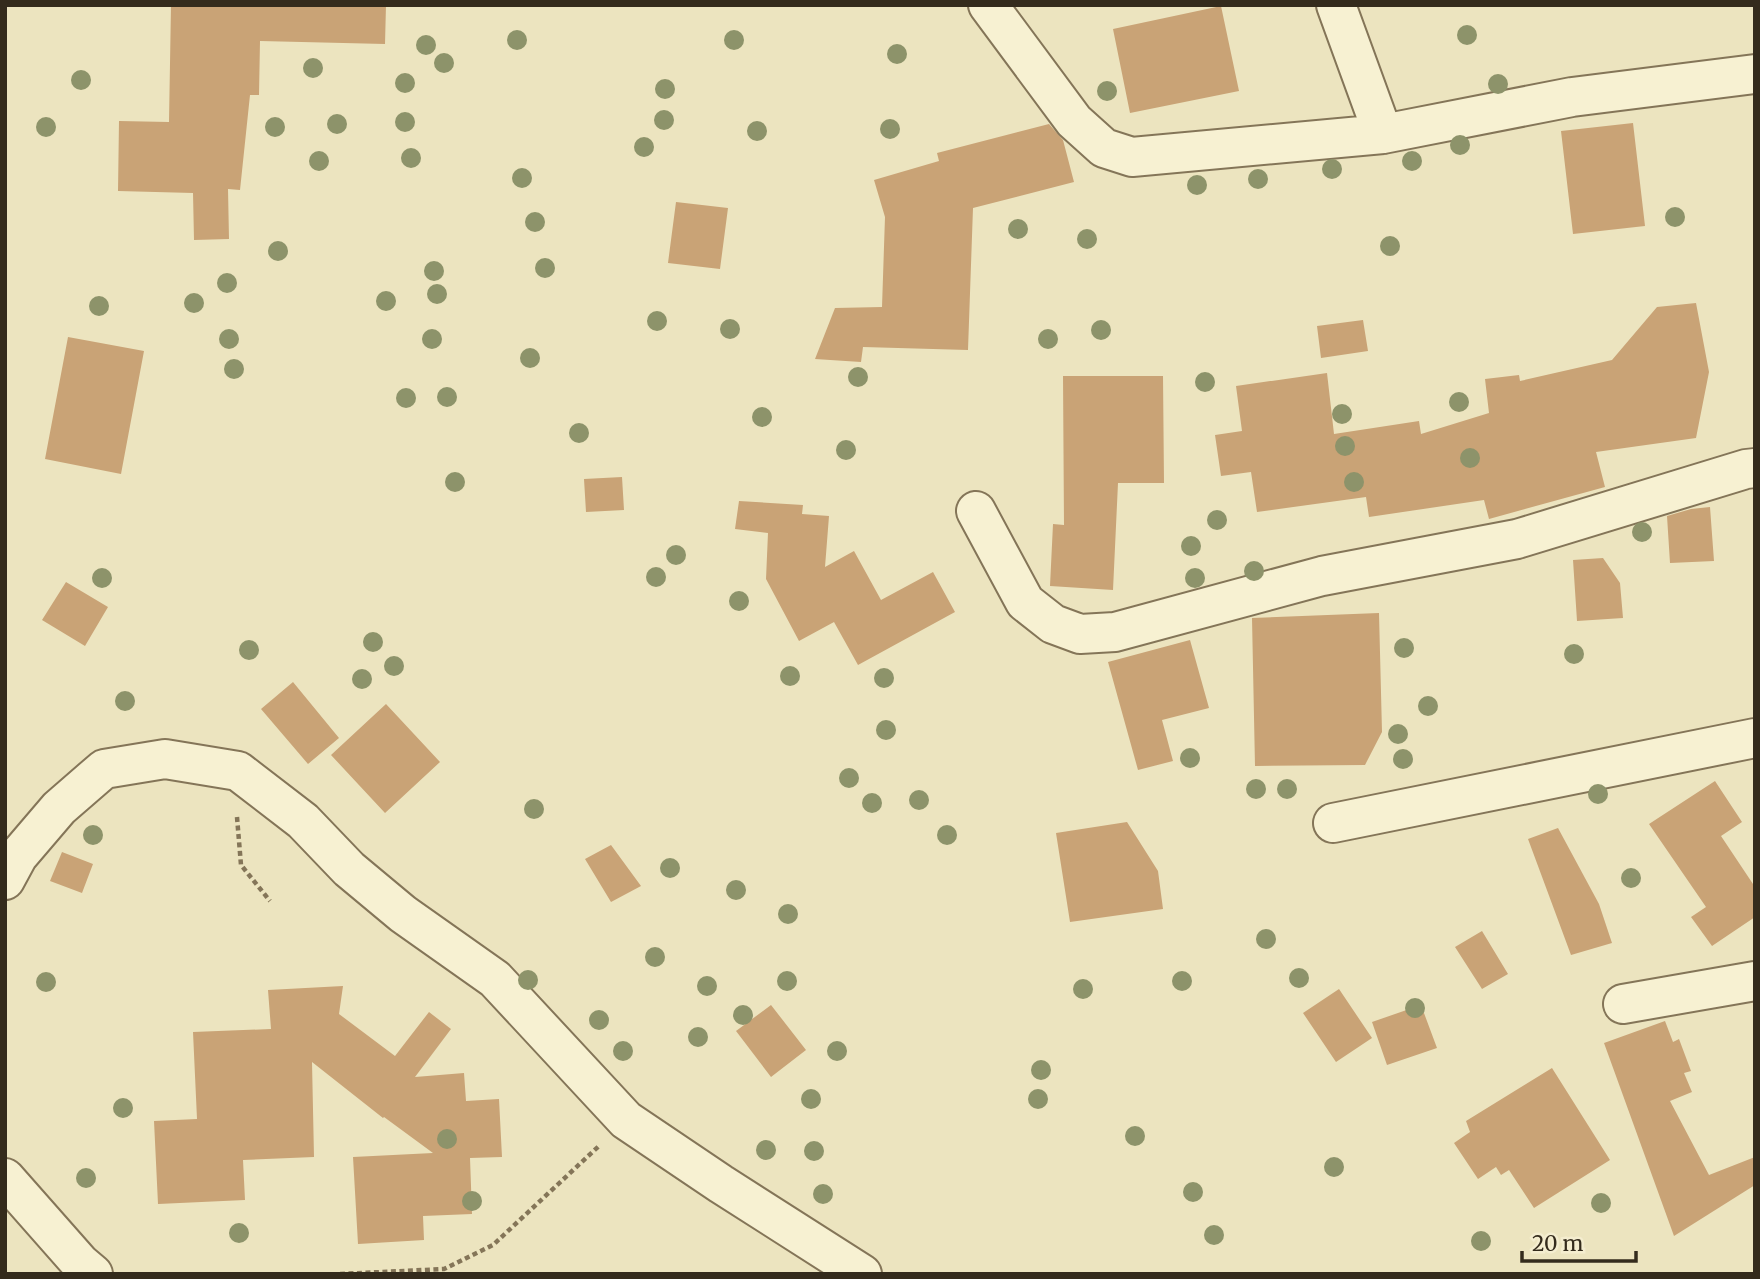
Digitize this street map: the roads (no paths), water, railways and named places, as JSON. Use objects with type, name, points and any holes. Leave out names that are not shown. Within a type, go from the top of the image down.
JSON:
[{"type":"street","points":[[988,5],[1073,121],[1104,148],[1132,157],[1383,134],[1572,97],[1755,75]]},
{"type":"street","points":[[1336,5],[1383,134]]},
{"type":"street","points":[[976,511],[1025,602],[1053,624],[1080,634],[1115,632],[1322,576],[1517,539],[1755,468]]},
{"type":"street","points":[[1333,823],[1755,738]]},
{"type":"street","points":[[5,880],[18,856],[59,807],[104,769],[165,759],[238,771],[303,821],[349,869],[403,914],[495,979],[626,1120],[862,1274]]},
{"type":"street","points":[[1623,1004],[1755,981]]},
{"type":"street","points":[[5,1178],[80,1263],[93,1274]]}]
